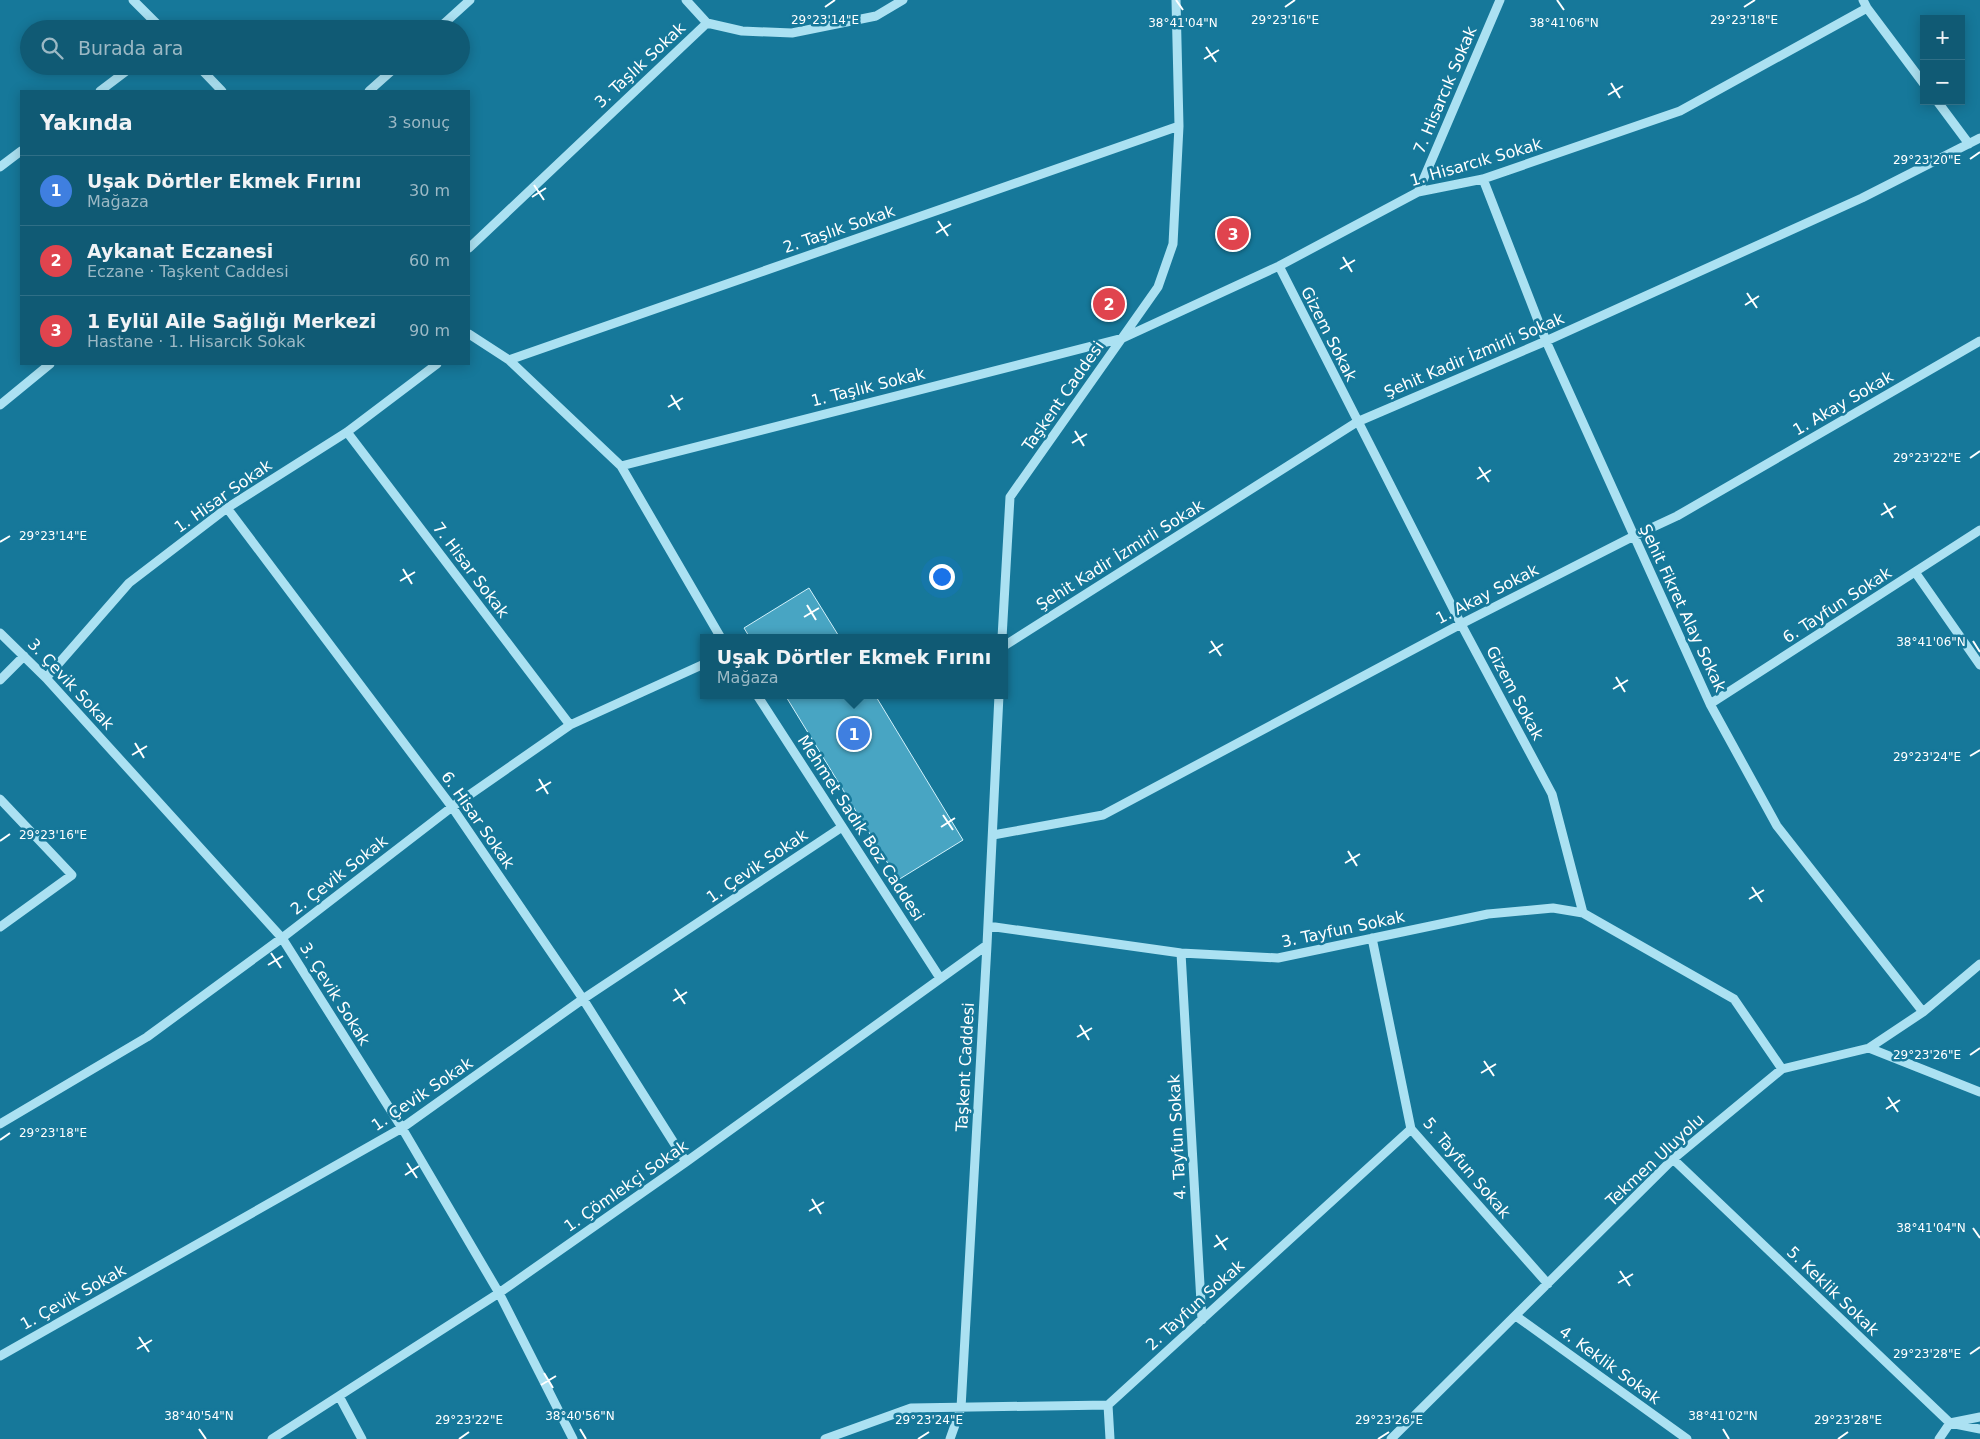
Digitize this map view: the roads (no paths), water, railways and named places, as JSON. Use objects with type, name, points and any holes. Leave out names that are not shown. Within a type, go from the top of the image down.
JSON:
[{"type":"street","points":[[133,0],[153,20]]},
{"type":"street","points":[[448,20],[470,0]]},
{"type":"street","points":[[686,0],[706,23]]},
{"type":"street","name":"3. Taşlık Sokak","points":[[470,247],[706,23],[742,31],[792,33],[876,16],[903,0]]},
{"type":"street","name":"Taşkent Caddesi","points":[[1002,634],[1010,497],[1158,287],[1173,244],[1179,126],[1176,0]]},
{"type":"street","name":"7. Hisarcık Sokak","points":[[1418,192],[1500,0]]},
{"type":"street","points":[[1865,4],[1920,79]]},
{"type":"street","name":"1. Hisarcık Sokak","points":[[1123,338],[1279,266],[1418,192],[1483,179],[1680,111],[1865,4]]},
{"type":"street","points":[[101,90],[121,75]]},
{"type":"street","points":[[207,75],[221,90]]},
{"type":"street","points":[[370,90],[387,75]]},
{"type":"street","points":[[1940,105],[1969,144]]},
{"type":"street","name":"2. Taşlık Sokak","points":[[509,360],[1179,126]]},
{"type":"street","name":"Şehit Kadir İzmirli Sokak","points":[[1008,643],[1357,422],[1546,341],[1862,198],[1980,138]]},
{"type":"street","points":[[0,167],[20,152]]},
{"type":"street","name":"Şehit Fikret Alay Sokak","points":[[1483,179],[1546,341],[1710,704],[1777,826],[1923,1012]]},
{"type":"street","name":"Gizem Sokak","points":[[1279,266],[1461,624],[1552,794],[1583,913]]},
{"type":"street","points":[[470,337],[509,360],[621,466],[719,634]]},
{"type":"street","name":"1. Taşlık Sokak","points":[[621,466],[1123,338]]},
{"type":"street","name":"1. Akay Sokak","points":[[993,835],[1103,815],[1461,624],[1677,516],[1980,341]]},
{"type":"street","points":[[0,406],[49,365]]},
{"type":"street","name":"1. Hisar Sokak","points":[[46,678],[130,584],[227,508],[347,432],[436,365]]},
{"type":"street","name":"7. Hisar Sokak","points":[[347,432],[570,725]]},
{"type":"street","name":"6. Hisar Sokak","points":[[227,508],[452,807],[583,999],[686,1162]]},
{"type":"street","name":"6. Tayfun Sokak","points":[[1710,704],[1980,530]]},
{"type":"street","points":[[1915,572],[1980,665]]},
{"type":"street","name":"3. Çevik Sokak","points":[[0,633],[46,678],[282,938],[402,1128],[499,1293],[573,1439]]},
{"type":"street","points":[[0,680],[24,656]]},
{"type":"street","name":"2. Çevik Sokak","points":[[0,1124],[147,1037],[282,938],[452,807],[570,725],[700,666]]},
{"type":"street","name":"Mehmet Sadık Boz Caddesi","points":[[760,699],[940,978]]},
{"type":"street","name":"Taşkent Caddesi","points":[[950,1439],[961,1408],[988,945],[999,699]]},
{"type":"street","points":[[0,799],[72,875],[0,927]]},
{"type":"street","name":"1. Çevik Sokak","points":[[0,1356],[402,1128],[583,999],[842,828]]},
{"type":"street","name":"3. Tayfun Sokak","points":[[988,926],[1182,953],[1278,958],[1488,914],[1554,908],[1583,913]]},
{"type":"street","points":[[1583,913],[1734,999],[1782,1069]]},
{"type":"street","name":"5. Tayfun Sokak","points":[[1372,938],[1411,1129],[1548,1284]]},
{"type":"street","name":"1. Çömlekçi Sokak","points":[[272,1439],[499,1293],[686,1162],[988,945]]},
{"type":"street","name":"4. Tayfun Sokak","points":[[1182,953],[1202,1320]]},
{"type":"street","name":"Tekmen Uluyolu","points":[[1391,1439],[1673,1159],[1782,1069],[1869,1048],[1923,1012],[1980,964]]},
{"type":"street","points":[[1869,1048],[1980,1092]]},
{"type":"street","name":"2. Tayfun Sokak","points":[[1108,1405],[1411,1129]]},
{"type":"street","name":"5. Keklik Sokak","points":[[1673,1159],[1950,1423]]},
{"type":"street","name":"4. Keklik Sokak","points":[[1516,1316],[1687,1439]]},
{"type":"street","points":[[338,1396],[362,1439]]},
{"type":"street","points":[[825,1439],[911,1408],[1108,1405],[1110,1439]]},
{"type":"street","points":[[1939,1439],[1950,1423],[1980,1417]]},
{"type":"street","points":[[1950,1423],[1980,1429]]},
{"type":"place","name":"1 Eylül Aile Sağlığı Merkezi","points":[[1233,234]]},
{"type":"place","name":"Aykanat Eczanesi","points":[[1109,304]]},
{"type":"place","name":"Uşak Dörtler Ekmek Fırını","points":[[854,734]]}]
